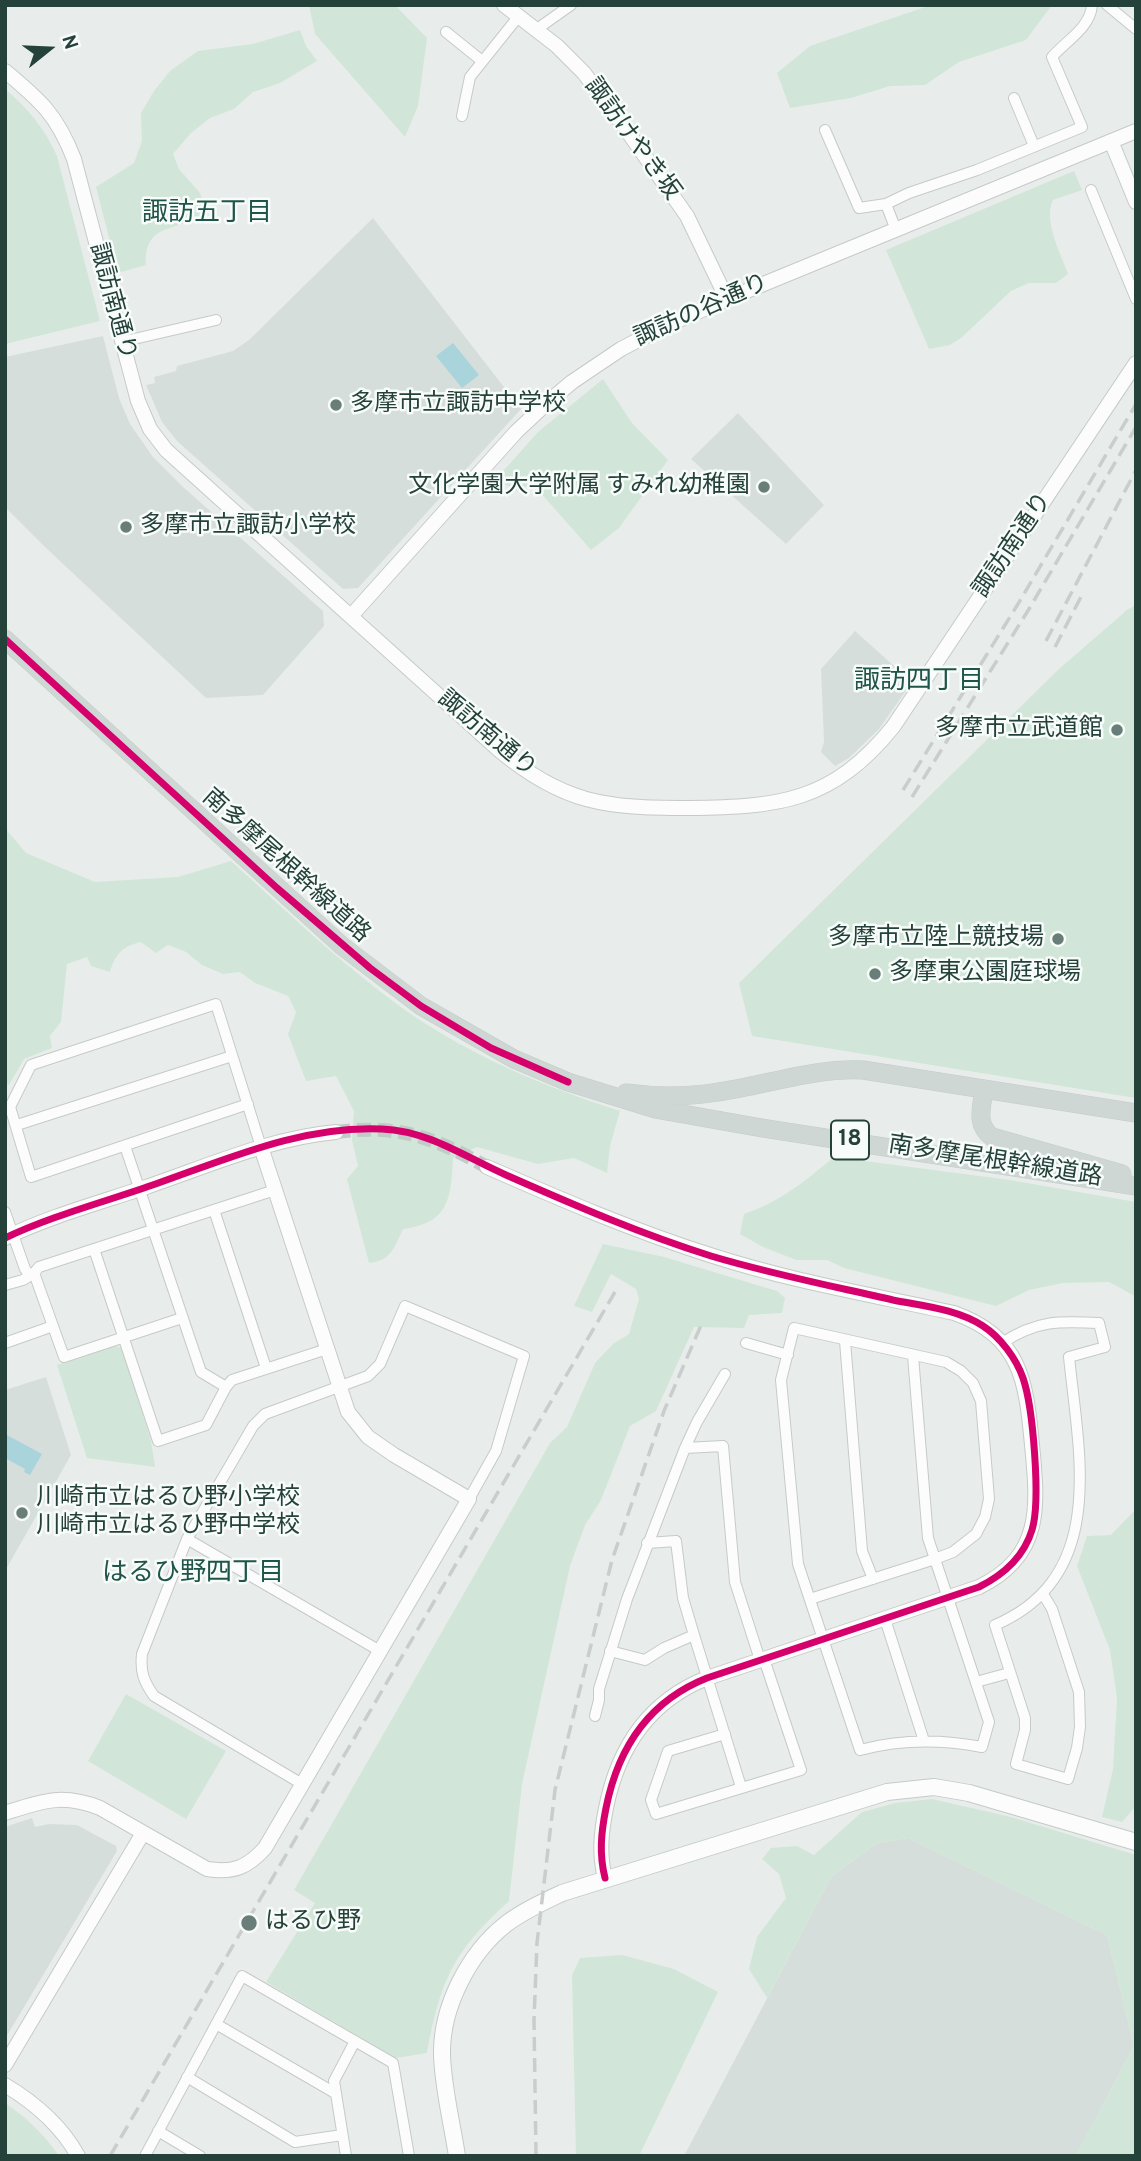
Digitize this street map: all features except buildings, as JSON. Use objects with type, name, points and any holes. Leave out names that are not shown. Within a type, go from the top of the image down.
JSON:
[{"type":"main road","name":"南多摩尾根幹線道路","points":[[5,639],[277,888],[370,968],[421,1006],[491,1048],[568,1082],[655,1109],[1136,1186]]},
{"type":"main road","name":"南多摩尾根幹線道路","points":[[568,1082],[632,1093],[689,1095],[721,1092],[796,1075],[846,1069],[1136,1113]]},
{"type":"main road","points":[[984,1089],[980,1119],[982,1128],[992,1137],[1136,1178]]},
{"type":"main road","points":[[457,2156],[442,2055],[450,2007],[461,1982],[484,1947],[507,1924],[553,1897],[605,1878],[887,1792],[912,1788],[934,1787],[969,1793],[1136,1842]]},
{"type":"street","name":"諏訪けやき坂","points":[[504,5],[537,29],[584,73],[687,216],[727,299]]},
{"type":"street","points":[[537,29],[571,5]]},
{"type":"street","points":[[825,130],[859,208],[886,204],[1082,127],[1052,57],[1090,20],[1092,5]]},
{"type":"street","points":[[1107,5],[1135,27]]},
{"type":"street","points":[[462,116],[470,77],[518,17]]},
{"type":"street","points":[[446,32],[482,61]]},
{"type":"street","name":"諏訪南通り","points":[[5,71],[50,111],[64,133],[74,159],[121,342],[143,415],[166,450],[516,764],[565,793],[608,805],[636,808],[733,808],[785,801],[837,779],[872,751],[893,727],[1136,363]]},
{"type":"street","points":[[1014,98],[1034,146]]},
{"type":"street","name":"諏訪の谷通り","points":[[351,616],[516,432],[556,395],[621,349],[727,299],[1136,131]]},
{"type":"street","points":[[1111,141],[1136,202]]},
{"type":"street","points":[[1091,190],[1136,299]]},
{"type":"street","points":[[886,204],[896,230]]},
{"type":"street","points":[[121,342],[216,320]]},
{"type":"street","points":[[248,1104],[31,1177],[10,1107],[31,1065],[216,1004],[348,1412],[369,1437],[394,1455],[469,1499]]},
{"type":"street","points":[[17,1125],[232,1056]]},
{"type":"street","points":[[9,1236],[46,1220],[261,1147],[311,1134],[336,1132]]},
{"type":"street","points":[[125,1146],[201,1372],[226,1387]]},
{"type":"street","points":[[487,1167],[636,1230],[712,1256],[779,1275],[954,1313],[986,1327],[1002,1343],[1022,1375],[1027,1394],[1037,1495],[1036,1513],[1022,1552],[1009,1567],[995,1580],[948,1598],[707,1678],[675,1693],[643,1721],[627,1745],[616,1769],[600,1845],[605,1878]]},
{"type":"street","points":[[5,1285],[23,1280],[39,1267],[275,1191]]},
{"type":"street","points":[[214,1210],[266,1368]]},
{"type":"street","points":[[5,1212],[9,1236],[25,1269],[32,1274],[64,1357],[182,1318]]},
{"type":"street","points":[[94,1249],[158,1441],[206,1425],[232,1380],[327,1349]]},
{"type":"street","points":[[5,1813],[41,1802],[69,1799],[100,1808],[207,1868],[222,1871],[241,1868],[254,1861],[265,1848],[496,1451],[524,1356],[405,1306],[380,1364],[368,1376],[265,1413],[253,1426],[187,1539],[142,1654],[140,1667],[144,1683],[153,1696],[302,1784]]},
{"type":"street","points":[[1002,1343],[1024,1331],[1059,1321],[1098,1323],[1105,1347],[1069,1357],[1080,1474],[1079,1518],[1067,1556],[1043,1594],[1023,1610],[995,1625],[1025,1718],[1025,1730],[1016,1764],[1068,1779],[1080,1727],[1079,1692],[1052,1609],[1043,1594]]},
{"type":"street","points":[[5,1343],[53,1326]]},
{"type":"street","points":[[810,1599],[935,1559],[953,1552],[976,1534],[985,1517],[989,1499],[981,1401],[973,1383],[961,1371],[946,1362],[794,1328],[781,1380],[798,1564],[860,1750],[900,1741],[982,1747],[989,1722],[976,1682],[935,1559],[928,1538],[912,1356]]},
{"type":"street","points":[[845,1341],[862,1551],[873,1579]]},
{"type":"street","points":[[746,1343],[788,1355]]},
{"type":"street","points":[[595,1716],[605,1702],[599,1689],[648,1543],[685,1448],[725,1374]]},
{"type":"street","points":[[685,1448],[723,1446],[735,1582],[802,1770],[656,1814],[651,1800],[668,1751],[725,1734]]},
{"type":"street","points":[[187,1539],[380,1651]]},
{"type":"street","points":[[648,1543],[676,1541],[682,1598],[741,1787]]},
{"type":"street","points":[[885,1619],[924,1741]]},
{"type":"street","points":[[610,1651],[645,1660],[694,1635]]},
{"type":"street","points":[[976,1682],[1009,1672]]},
{"type":"street","points":[[5,2065],[143,1833]]},
{"type":"street","points":[[145,2156],[242,1976],[393,2063],[410,2156]]},
{"type":"street","points":[[216,2024],[335,2093]]},
{"type":"street","points":[[346,2156],[335,2093],[335,2077],[355,2041]]},
{"type":"street","points":[[187,2077],[295,2142],[342,2135]]},
{"type":"street","points":[[5,2085],[23,2095],[47,2117],[66,2137],[78,2156]]},
{"type":"street","points":[[158,2131],[200,2156]]},
{"type":"shaded area","name":"多摩市立諏訪中学校","points":[[373,218],[521,409],[358,588],[343,589],[177,441],[162,422],[146,385],[155,383],[154,377],[176,371],[177,366],[233,351],[249,340]]},
{"type":"shaded area","name":"多摩市立諏訪小学校","points":[[103,336],[119,398],[130,424],[153,457],[323,611],[324,626],[263,695],[206,698],[5,507],[5,357]]},
{"type":"shaded area","name":"文化学園大学附属 すみれ幼稚園","points":[[738,413],[824,505],[786,544],[691,459]]},
{"type":"shaded area","points":[[855,631],[912,682],[879,729],[849,758],[835,766],[821,752],[824,742],[821,669]]},
{"type":"shaded area","name":"川崎市立はるひ野小学校 川崎市立はるひ野中学校","points":[[46,1377],[71,1455],[5,1571],[5,1390]]},
{"type":"shaded area","points":[[32,1818],[35,1827],[49,1824],[77,1825],[116,1846],[117,1851],[5,2039],[5,1827]]},
{"type":"shaded area","points":[[908,1838],[1107,1935],[1134,2046],[1076,2156],[684,2156],[831,1877],[877,1843]]},
{"type":"green space","points":[[309,5],[395,5],[427,38],[418,106],[405,137],[315,34]]},
{"type":"green space","points":[[931,5],[1052,5],[1026,40],[959,62],[925,85],[890,86],[851,98],[790,108],[777,73],[810,46]]},
{"type":"green space","points":[[300,30],[306,46],[317,61],[280,83],[253,92],[234,109],[210,118],[191,133],[173,154],[179,169],[200,193],[206,210],[186,223],[166,229],[151,240],[146,265],[118,273],[96,187],[134,163],[142,141],[141,113],[154,91],[170,71],[198,51],[253,44]]},
{"type":"green space","points":[[5,89],[35,119],[57,156],[100,321],[5,344]]},
{"type":"green space","points":[[1074,171],[1082,190],[1053,200],[1050,208],[1054,237],[1068,274],[1056,283],[1029,283],[1011,291],[961,338],[950,345],[929,349],[886,250]]},
{"type":"green space","points":[[603,379],[632,423],[668,460],[619,528],[591,550],[532,483],[517,491],[496,479],[538,432]]},
{"type":"green space","points":[[1136,605],[1136,1098],[752,1036],[739,983],[1060,668]]},
{"type":"green space","points":[[5,828],[26,853],[95,882],[178,877],[231,861],[352,969],[420,1020],[502,1066],[620,1111],[610,1146],[607,1173],[574,1158],[538,1164],[477,1147],[453,1158],[451,1186],[439,1215],[418,1226],[403,1229],[387,1256],[369,1263],[347,1179],[358,1166],[352,1140],[354,1111],[336,1076],[306,1081],[288,1034],[296,1012],[288,996],[255,983],[240,972],[223,974],[202,965],[186,952],[168,945],[156,953],[141,942],[129,946],[114,960],[110,972],[91,966],[87,957],[67,964],[61,1022],[50,1036],[52,1048],[24,1059],[9,1085],[5,1084]]},
{"type":"green space","points":[[834,1157],[1010,1180],[1136,1202],[1136,1242],[1131,1241],[1136,1243],[1136,1305],[1133,1295],[1109,1282],[1063,1283],[1029,1290],[996,1306],[844,1268],[827,1260],[796,1260],[763,1247],[740,1234],[744,1214],[780,1197]]},
{"type":"green space","points":[[603,1244],[664,1257],[777,1291],[785,1298],[782,1313],[749,1315],[744,1328],[694,1327],[656,1411],[630,1426],[601,1500],[585,1525],[570,1566],[522,1784],[509,1901],[475,1936],[452,1968],[438,2005],[427,2053],[396,2058],[266,1982],[315,1903],[294,1890],[550,1443],[567,1427],[595,1363],[613,1344],[629,1334],[639,1299],[636,1289],[611,1274],[592,1312],[574,1306]]},
{"type":"green space","points":[[115,1346],[122,1348],[151,1441],[155,1467],[87,1458],[57,1365]]},
{"type":"green space","points":[[1136,1509],[1136,1806],[1122,1822],[1102,1817],[1113,1769],[1117,1698],[1110,1650],[1077,1566],[1087,1536],[1111,1535]]},
{"type":"green space","points":[[126,1694],[226,1751],[186,1819],[88,1761]]},
{"type":"green space","points":[[932,1799],[1011,1817],[1136,1855],[1136,2156],[1076,2156],[1134,2046],[1107,1935],[908,1838],[877,1843],[831,1877],[767,1998],[749,1969],[757,1937],[786,1898],[779,1874],[762,1859],[771,1848],[797,1846],[814,1855],[862,1812],[895,1803]]},
{"type":"green space","points":[[622,1955],[674,1969],[718,1992],[639,2156],[576,2156],[572,1975],[580,1958]]},
{"type":"green space","points":[[5,2103],[35,2127],[59,2156],[5,2156]]},
{"type":"water","points":[[453,343],[479,375],[462,388],[436,356]]},
{"type":"water","points":[[5,1434],[42,1454],[30,1475],[24,1472],[25,1469],[5,1458]]},
{"type":"tunnel","points":[[336,1132],[379,1130],[415,1135],[487,1167]]},
{"type":"railway","points":[[903,790],[1018,604],[1136,404]]},
{"type":"railway","points":[[912,797],[1029,609],[1136,427]]},
{"type":"railway","points":[[1046,641],[1136,470]]},
{"type":"railway","points":[[1055,647],[1083,593]]},
{"type":"railway","points":[[110,2156],[615,1292]]},
{"type":"railway","points":[[536,2156],[534,2020],[537,1943],[555,1790],[612,1560],[664,1411],[702,1323]]},
{"type":"cycle path","points":[[5,639],[277,888],[370,968],[421,1006],[491,1048],[568,1082]]},
{"type":"cycle path","points":[[5,1238],[56,1217],[261,1147],[321,1133],[382,1129],[415,1134],[431,1140],[582,1208],[685,1247],[779,1274],[951,1312],[973,1320],[1001,1342],[1023,1378],[1035,1454],[1035,1516],[1024,1548],[1004,1571],[979,1587],[707,1678],[668,1700],[639,1729],[611,1786],[601,1852],[605,1878]]},
{"type":"place","name":"多摩市立諏訪中学校","points":[[336,405]]},
{"type":"place","name":"文化学園大学附属 すみれ幼稚園","points":[[764,487]]},
{"type":"place","name":"多摩市立諏訪小学校","points":[[126,527]]},
{"type":"place","name":"多摩市立武道館","points":[[1117,730]]},
{"type":"place","name":"多摩市立陸上競技場","points":[[1058,939]]},
{"type":"place","name":"多摩東公園庭球場","points":[[875,974]]},
{"type":"place","name":"川崎市立はるひ野小学校 川崎市立はるひ野中学校","points":[[22,1513]]},
{"type":"place","name":"はるひ野","points":[[249,1923]]},
{"type":"district","name":"諏訪五丁目","points":[[207,215]]},
{"type":"district","name":"諏訪四丁目","points":[[919,683]]},
{"type":"district","name":"はるひ野四丁目","points":[[193,1575]]}]
